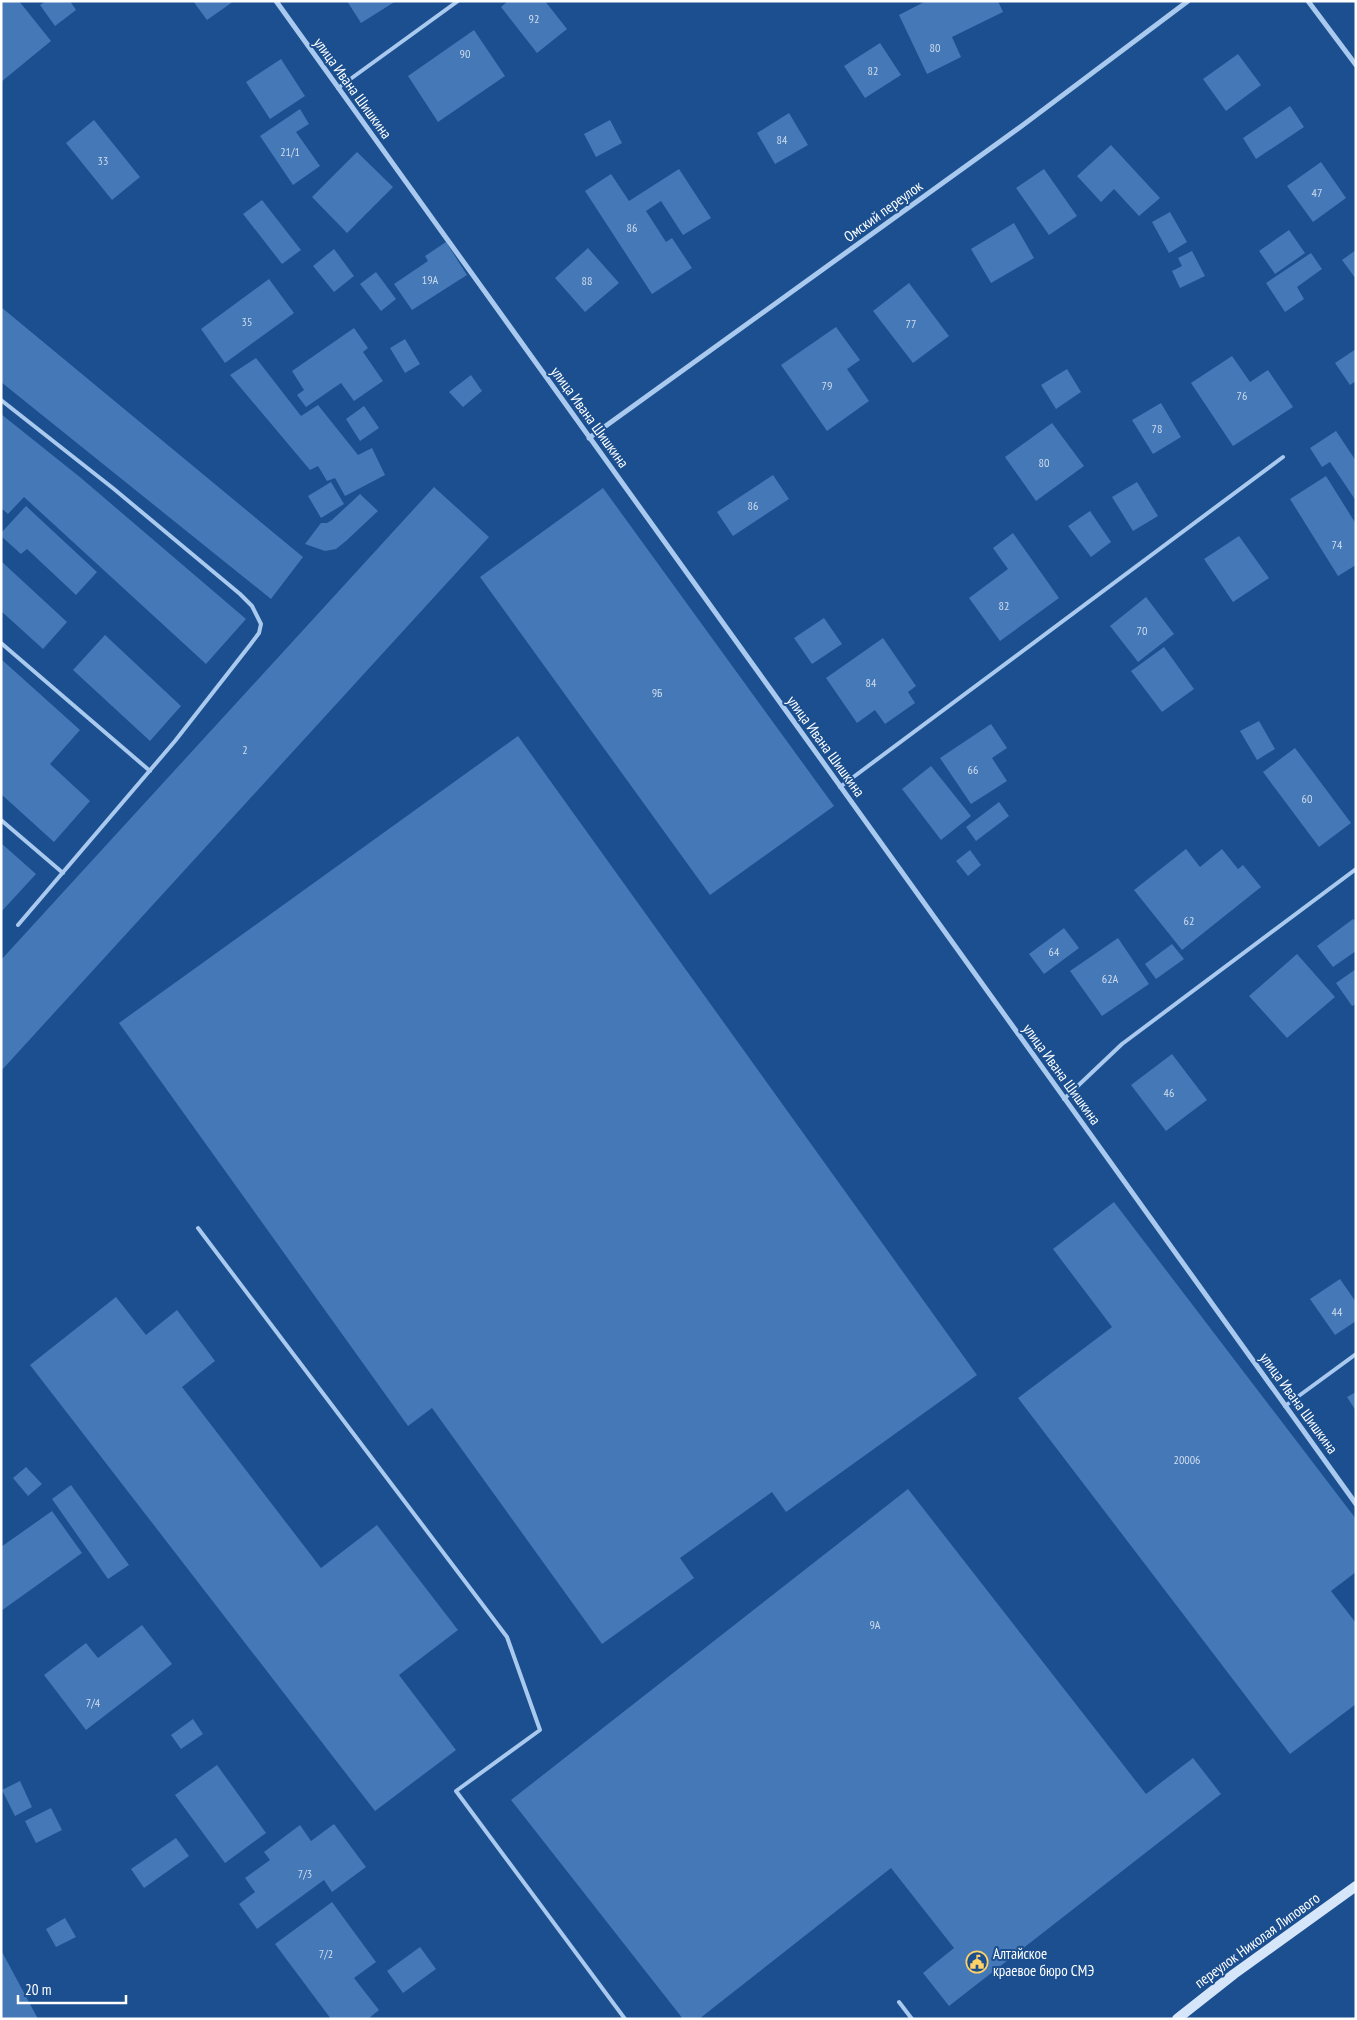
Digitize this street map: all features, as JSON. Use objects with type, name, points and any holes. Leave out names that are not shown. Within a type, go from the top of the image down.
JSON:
[{"type":"street","name":"улица Ивана Шишкина","points":[[276,1],[1356,1504]]},
{"type":"street","name":"Омский переулок","points":[[589,438],[1023,125],[1188,1]]},
{"type":"street","points":[[1308,1],[1356,65]]},
{"type":"street","name":"переулок Николая Липового","points":[[1178,2019],[1234,1974],[1356,1886]]},
{"type":"lane","points":[[338,88],[458,1]]},
{"type":"lane","points":[[1,400],[114,489],[233,588],[252,606],[262,624],[259,633],[175,741],[18,925]]},
{"type":"lane","points":[[840,787],[1283,457]]},
{"type":"lane","points":[[1,643],[150,771]]},
{"type":"lane","points":[[1,820],[63,872]]},
{"type":"lane","points":[[1064,1099],[1122,1044],[1356,869]]},
{"type":"lane","points":[[198,1228],[506,1637],[540,1730],[456,1792],[625,2019]]},
{"type":"lane","points":[[1285,1406],[1356,1354]]},
{"type":"lane","points":[[899,2002],[912,2019]]},
{"type":"building","points":[[1,1],[19,1],[51,41],[1,82]]},
{"type":"building","points":[[46,1],[70,1],[76,10],[55,26],[40,5]]},
{"type":"building","points":[[193,1],[234,1],[207,20]]},
{"type":"building","points":[[347,1],[396,1],[361,23]]},
{"type":"building","points":[[508,1],[545,1],[567,29],[537,53],[501,7]]},
{"type":"building","points":[[926,1],[998,1],[1003,12],[952,37],[961,57],[927,74],[899,15]]},
{"type":"building","points":[[474,30],[505,76],[438,122],[408,76]]},
{"type":"building","points":[[880,43],[901,75],[865,98],[844,66]]},
{"type":"building","points":[[1238,54],[1261,85],[1226,111],[1203,79]]},
{"type":"building","points":[[281,59],[305,96],[270,119],[246,82]]},
{"type":"building","points":[[1290,106],[1304,127],[1256,159],[1243,138]]},
{"type":"building","points":[[300,109],[309,124],[296,132],[320,166],[293,185],[260,136]]},
{"type":"building","points":[[789,113],[808,145],[775,164],[757,133]]},
{"type":"building","points":[[94,120],[140,177],[112,200],[66,143]]},
{"type":"building","points":[[610,120],[622,143],[596,157],[584,134]]},
{"type":"building","points":[[1111,145],[1160,198],[1139,216],[1114,189],[1101,202],[1077,176]]},
{"type":"building","points":[[357,152],[393,187],[347,233],[312,197]]},
{"type":"building","points":[[1321,162],[1346,198],[1313,222],[1287,186]]},
{"type":"building","points":[[679,169],[711,218],[683,235],[661,201],[646,211],[666,242],[672,238],[692,268],[652,294],[585,191],[611,174],[629,201]]},
{"type":"building","points":[[1044,169],[1077,216],[1049,235],[1016,188]]},
{"type":"building","points":[[262,200],[301,250],[282,264],[243,214]]},
{"type":"building","points":[[1170,212],[1187,242],[1169,253],[1152,222]]},
{"type":"building","points":[[1014,223],[1034,258],[991,283],[971,249]]},
{"type":"building","points":[[1289,230],[1305,253],[1275,274],[1259,251]]},
{"type":"building","points":[[446,242],[467,275],[412,310],[394,284],[428,261],[425,256]]},
{"type":"building","points":[[588,248],[619,283],[585,312],[555,278]]},
{"type":"building","points":[[334,249],[354,276],[334,292],[313,266]]},
{"type":"building","points":[[1356,250],[1356,279],[1342,260]]},
{"type":"building","points":[[1192,251],[1205,276],[1180,288],[1172,271],[1182,266],[1178,258]]},
{"type":"building","points":[[1311,253],[1322,269],[1297,287],[1304,299],[1285,312],[1266,283]]},
{"type":"building","points":[[376,272],[396,299],[381,311],[360,284]]},
{"type":"building","points":[[269,279],[294,313],[225,363],[201,329]]},
{"type":"building","points":[[909,283],[949,336],[913,363],[873,311]]},
{"type":"building","points":[[1,307],[303,557],[271,599],[1,382]]},
{"type":"building","points":[[836,327],[860,360],[847,369],[869,401],[827,431],[781,365]]},
{"type":"building","points":[[354,328],[368,348],[363,352],[383,381],[354,401],[341,383],[306,407],[297,395],[304,390],[292,371]]},
{"type":"building","points":[[405,339],[420,364],[405,373],[390,348]]},
{"type":"building","points":[[1356,349],[1356,381],[1350,385],[1335,363]]},
{"type":"building","points":[[1232,356],[1250,382],[1268,370],[1293,407],[1233,446],[1191,383]]},
{"type":"building","points":[[256,358],[301,416],[318,405],[358,455],[372,448],[385,475],[345,496],[335,478],[327,481],[318,466],[310,470],[230,375]]},
{"type":"building","points":[[1067,369],[1081,392],[1056,409],[1041,385]]},
{"type":"building","points":[[471,375],[482,391],[463,407],[449,392]]},
{"type":"building","points":[[1161,403],[1181,437],[1153,454],[1132,420]]},
{"type":"building","points":[[364,406],[379,428],[360,441],[346,419]]},
{"type":"building","points":[[1,414],[81,478],[246,619],[206,664],[24,497],[8,514],[1,508]]},
{"type":"building","points":[[1052,423],[1084,466],[1036,501],[1005,457]]},
{"type":"building","points":[[1336,431],[1356,461],[1356,501],[1330,462],[1322,467],[1310,448]]},
{"type":"building","points":[[773,475],[789,499],[733,536],[717,512]]},
{"type":"building","points":[[1326,476],[1356,524],[1356,565],[1338,576],[1290,499]]},
{"type":"building","points":[[331,482],[344,504],[321,518],[308,496]]},
{"type":"building","points":[[1137,482],[1158,516],[1133,531],[1112,497]]},
{"type":"building","points":[[434,487],[489,537],[1,1071],[1,960]]},
{"type":"building","points":[[603,488],[834,806],[710,895],[480,577]]},
{"type":"building","points":[[360,494],[378,511],[346,541],[336,549],[325,551],[305,544],[321,523],[327,523],[332,520]]},
{"type":"building","points":[[26,506],[97,572],[76,595],[27,549],[21,554],[1,536],[1,533]]},
{"type":"building","points":[[1090,511],[1111,542],[1091,557],[1068,526]]},
{"type":"building","points":[[1013,533],[1059,598],[1000,641],[969,598],[1008,569],[993,548]]},
{"type":"building","points":[[1239,536],[1269,578],[1233,602],[1204,559]]},
{"type":"building","points":[[1,561],[67,622],[43,649],[1,611]]},
{"type":"building","points":[[1146,597],[1174,634],[1138,662],[1110,626]]},
{"type":"building","points":[[824,618],[842,644],[812,664],[794,638]]},
{"type":"building","points":[[105,635],[181,706],[150,741],[73,670]]},
{"type":"building","points":[[883,638],[916,686],[908,692],[915,703],[885,724],[875,710],[857,723],[826,678]]},
{"type":"building","points":[[1164,647],[1194,689],[1162,712],[1131,671]]},
{"type":"building","points":[[1,659],[80,730],[50,764],[90,801],[54,842],[1,794]]},
{"type":"building","points":[[1259,721],[1275,749],[1257,760],[1240,731]]},
{"type":"building","points":[[991,724],[1007,748],[992,758],[1007,781],[971,804],[940,758]]},
{"type":"building","points":[[518,736],[977,1375],[786,1512],[772,1492],[680,1558],[694,1578],[602,1644],[432,1408],[408,1426],[119,1023]]},
{"type":"building","points":[[1295,748],[1351,823],[1319,847],[1263,772]]},
{"type":"building","points":[[931,766],[971,816],[941,840],[902,789]]},
{"type":"building","points":[[999,802],[1009,816],[976,841],[966,827]]},
{"type":"building","points":[[1,843],[36,874],[1,912]]},
{"type":"building","points":[[1186,849],[1200,867],[1222,849],[1238,869],[1243,865],[1261,887],[1182,950],[1134,890]]},
{"type":"building","points":[[970,850],[981,865],[968,876],[956,861]]},
{"type":"building","points":[[1353,919],[1356,922],[1356,951],[1333,967],[1317,946]]},
{"type":"building","points":[[1064,928],[1079,948],[1044,974],[1029,954]]},
{"type":"building","points":[[1118,938],[1149,984],[1102,1016],[1070,971]]},
{"type":"building","points":[[1172,944],[1184,959],[1156,979],[1145,964]]},
{"type":"building","points":[[1297,954],[1335,997],[1287,1038],[1249,996]]},
{"type":"building","points":[[1356,969],[1356,1004],[1352,1006],[1336,983]]},
{"type":"building","points":[[1172,1054],[1207,1100],[1166,1131],[1131,1085]]},
{"type":"building","points":[[1114,1202],[1356,1519],[1356,1572],[1331,1591],[1356,1623],[1356,1704],[1290,1754],[1018,1398],[1112,1327],[1053,1249]]},
{"type":"building","points":[[1340,1279],[1356,1302],[1356,1321],[1335,1335],[1310,1299]]},
{"type":"building","points":[[116,1297],[146,1335],[177,1310],[215,1361],[182,1387],[321,1568],[377,1525],[458,1630],[399,1675],[456,1750],[375,1811],[30,1365]]},
{"type":"building","points":[[1356,1392],[1356,1411],[1347,1397]]},
{"type":"building","points":[[26,1467],[42,1484],[28,1496],[13,1478]]},
{"type":"building","points":[[71,1485],[129,1565],[108,1579],[52,1499]]},
{"type":"building","points":[[908,1489],[1146,1794],[1193,1758],[1221,1794],[949,2006],[923,1973],[954,1948],[891,1868],[699,2019],[683,2019],[511,1800]]},
{"type":"building","points":[[52,1511],[82,1553],[1,1611],[1,1547]]},
{"type":"building","points":[[142,1625],[172,1664],[86,1730],[44,1675],[86,1643],[98,1658]]},
{"type":"building","points":[[193,1719],[203,1734],[181,1749],[171,1735]]},
{"type":"building","points":[[217,1765],[266,1833],[225,1863],[175,1795]]},
{"type":"building","points":[[20,1781],[32,1807],[15,1816],[2,1790]]},
{"type":"building","points":[[51,1808],[62,1830],[36,1843],[25,1821]]},
{"type":"building","points":[[334,1824],[366,1867],[332,1892],[324,1880],[257,1929],[239,1904],[255,1892],[245,1878],[270,1860],[264,1852],[300,1825],[311,1841]]},
{"type":"building","points":[[176,1838],[189,1856],[144,1888],[131,1869]]},
{"type":"building","points":[[332,1902],[376,1962],[354,1978],[379,2010],[368,2019],[331,2019],[275,1944]]},
{"type":"building","points":[[65,1918],[76,1937],[56,1947],[46,1929]]},
{"type":"building","points":[[420,1947],[436,1969],[403,1993],[387,1971]]},
{"type":"building","points":[[1,1950],[38,2019],[1,2019]]},
{"type":"place","name":"Алтайское краевое бюро СМЭ","points":[[977,1962]]}]
